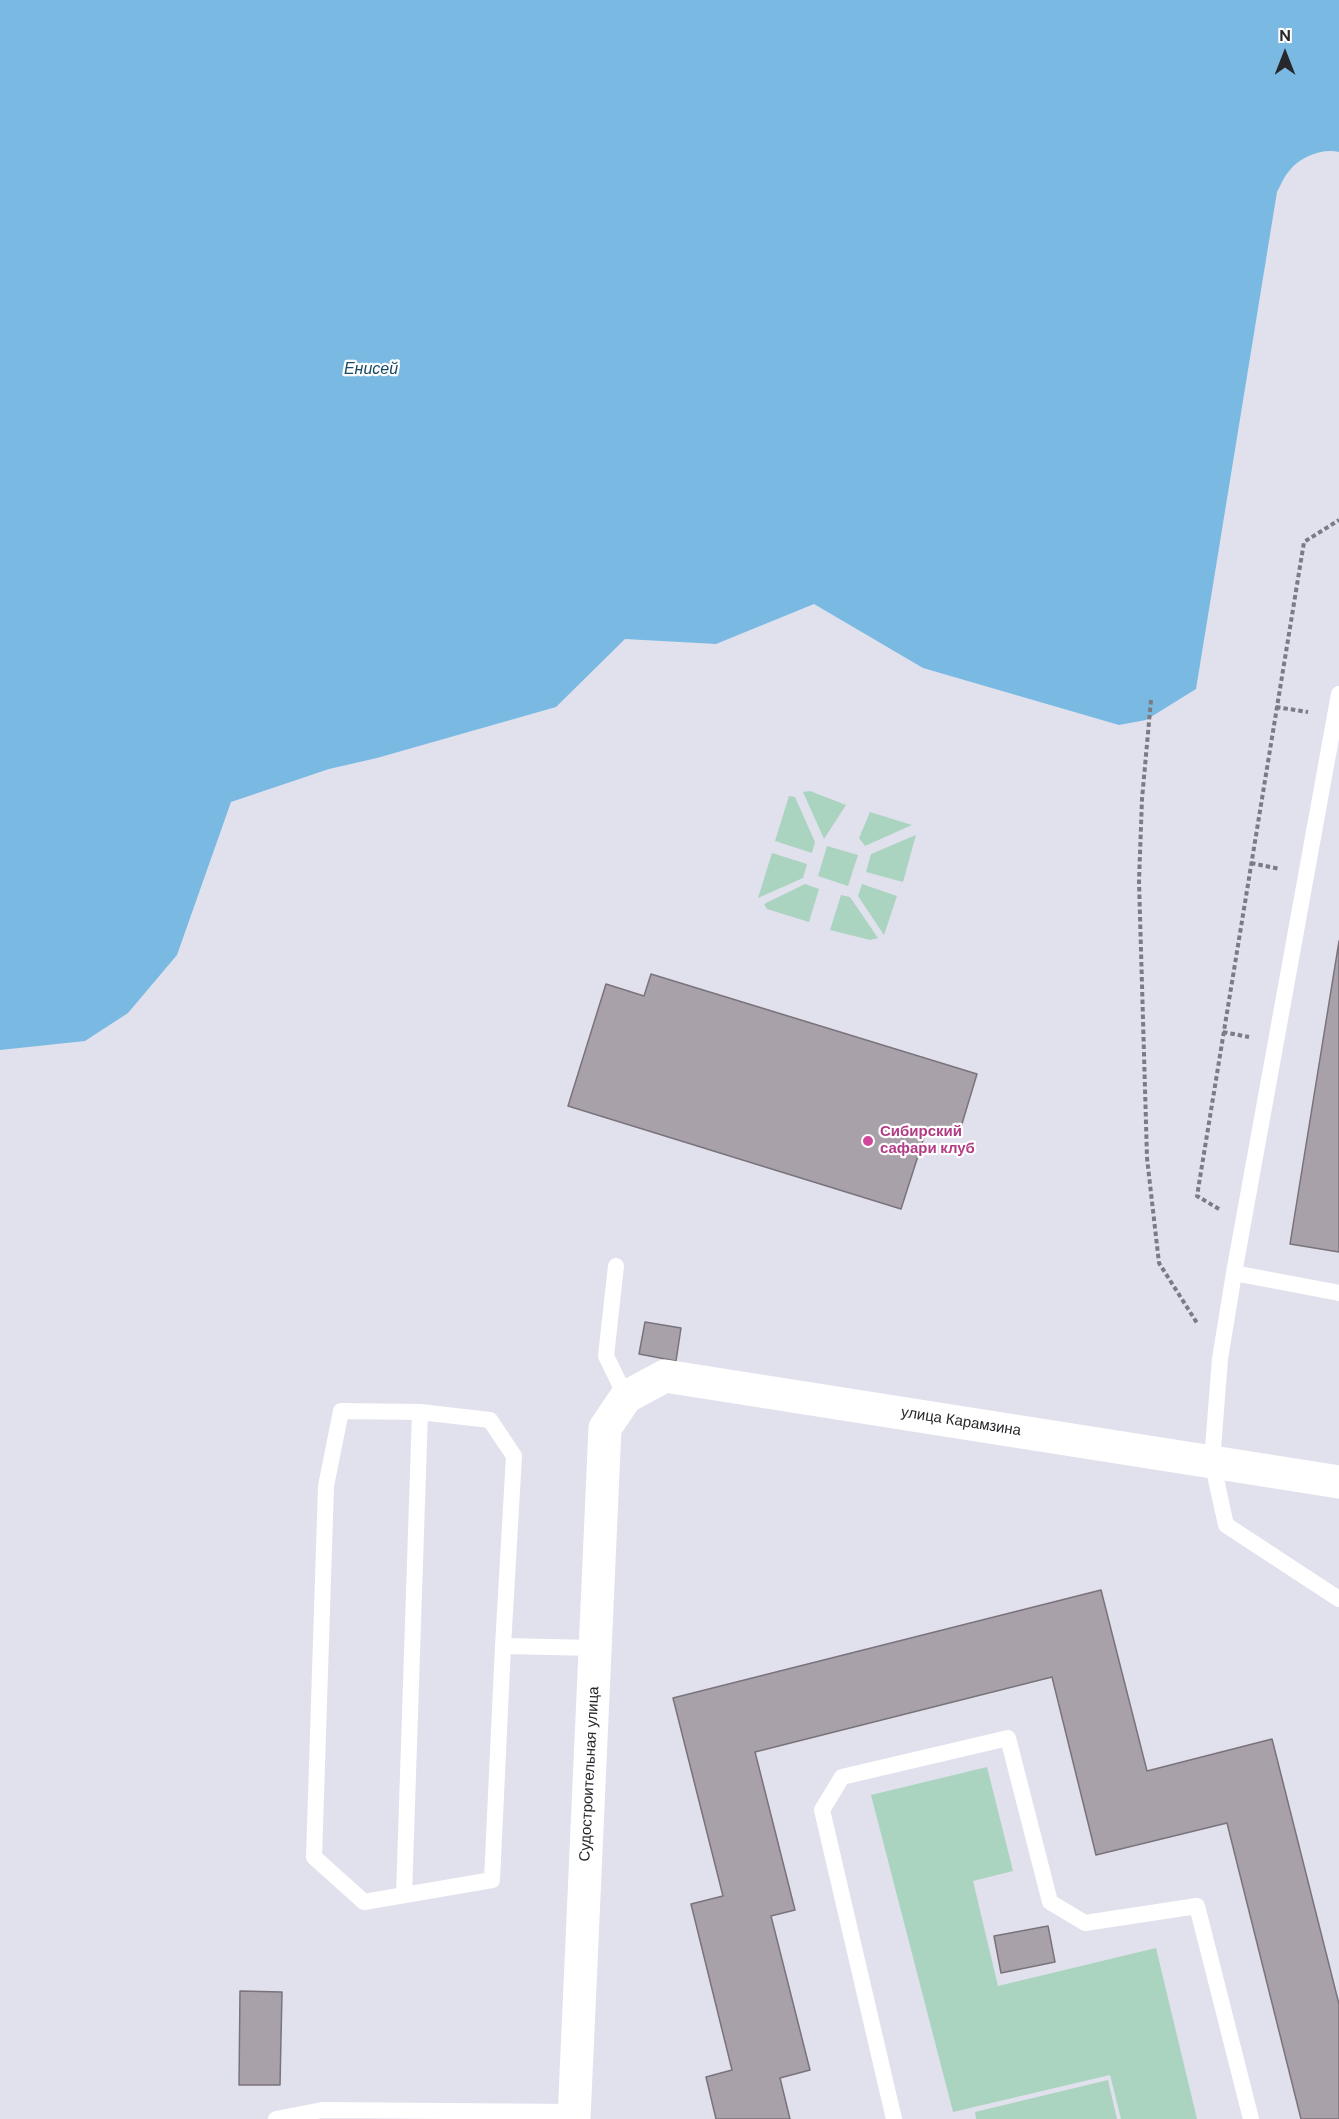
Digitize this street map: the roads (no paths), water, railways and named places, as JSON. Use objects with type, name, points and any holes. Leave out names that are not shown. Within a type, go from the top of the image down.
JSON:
[{"type":"street","name":"улица Карамзина","points":[[605,1428],[626,1397],[666,1376],[1339,1482]]},
{"type":"street","name":"Судостроительная улица","points":[[574,2116],[605,1428]]},
{"type":"lane","points":[[1339,694],[1334,751],[1234,1273],[1220,1359],[1212,1461],[1226,1525],[1339,1599]]},
{"type":"lane","points":[[616,1266],[606,1356],[626,1397]]},
{"type":"lane","points":[[1234,1273],[1339,1293]]},
{"type":"lane","points":[[341,1411],[420,1412],[490,1420],[514,1456],[503,1646],[492,1880],[364,1902],[314,1857],[326,1486],[341,1411]]},
{"type":"lane","points":[[404,1895],[420,1412]]},
{"type":"lane","points":[[503,1646],[595,1648]]},
{"type":"lane","points":[[894,2119],[822,1810],[842,1777],[1008,1738],[1050,1902],[1085,1923],[1197,1906],[1251,2119]]},
{"type":"lane","points":[[276,2119],[322,2110],[574,2116]]},
{"type":"water","name":"Енисей","points":[[0,0],[1339,0],[1339,152],[1326,151],[1299,161],[1288,172],[1277,192],[1196,689],[1146,720],[1119,725],[923,668],[814,604],[716,644],[625,639],[556,707],[377,758],[329,769],[231,802],[177,955],[128,1013],[85,1041],[0,1050]]},
{"type":"place","name":"Сибирский сафари клуб","points":[[868,1141]]}]
